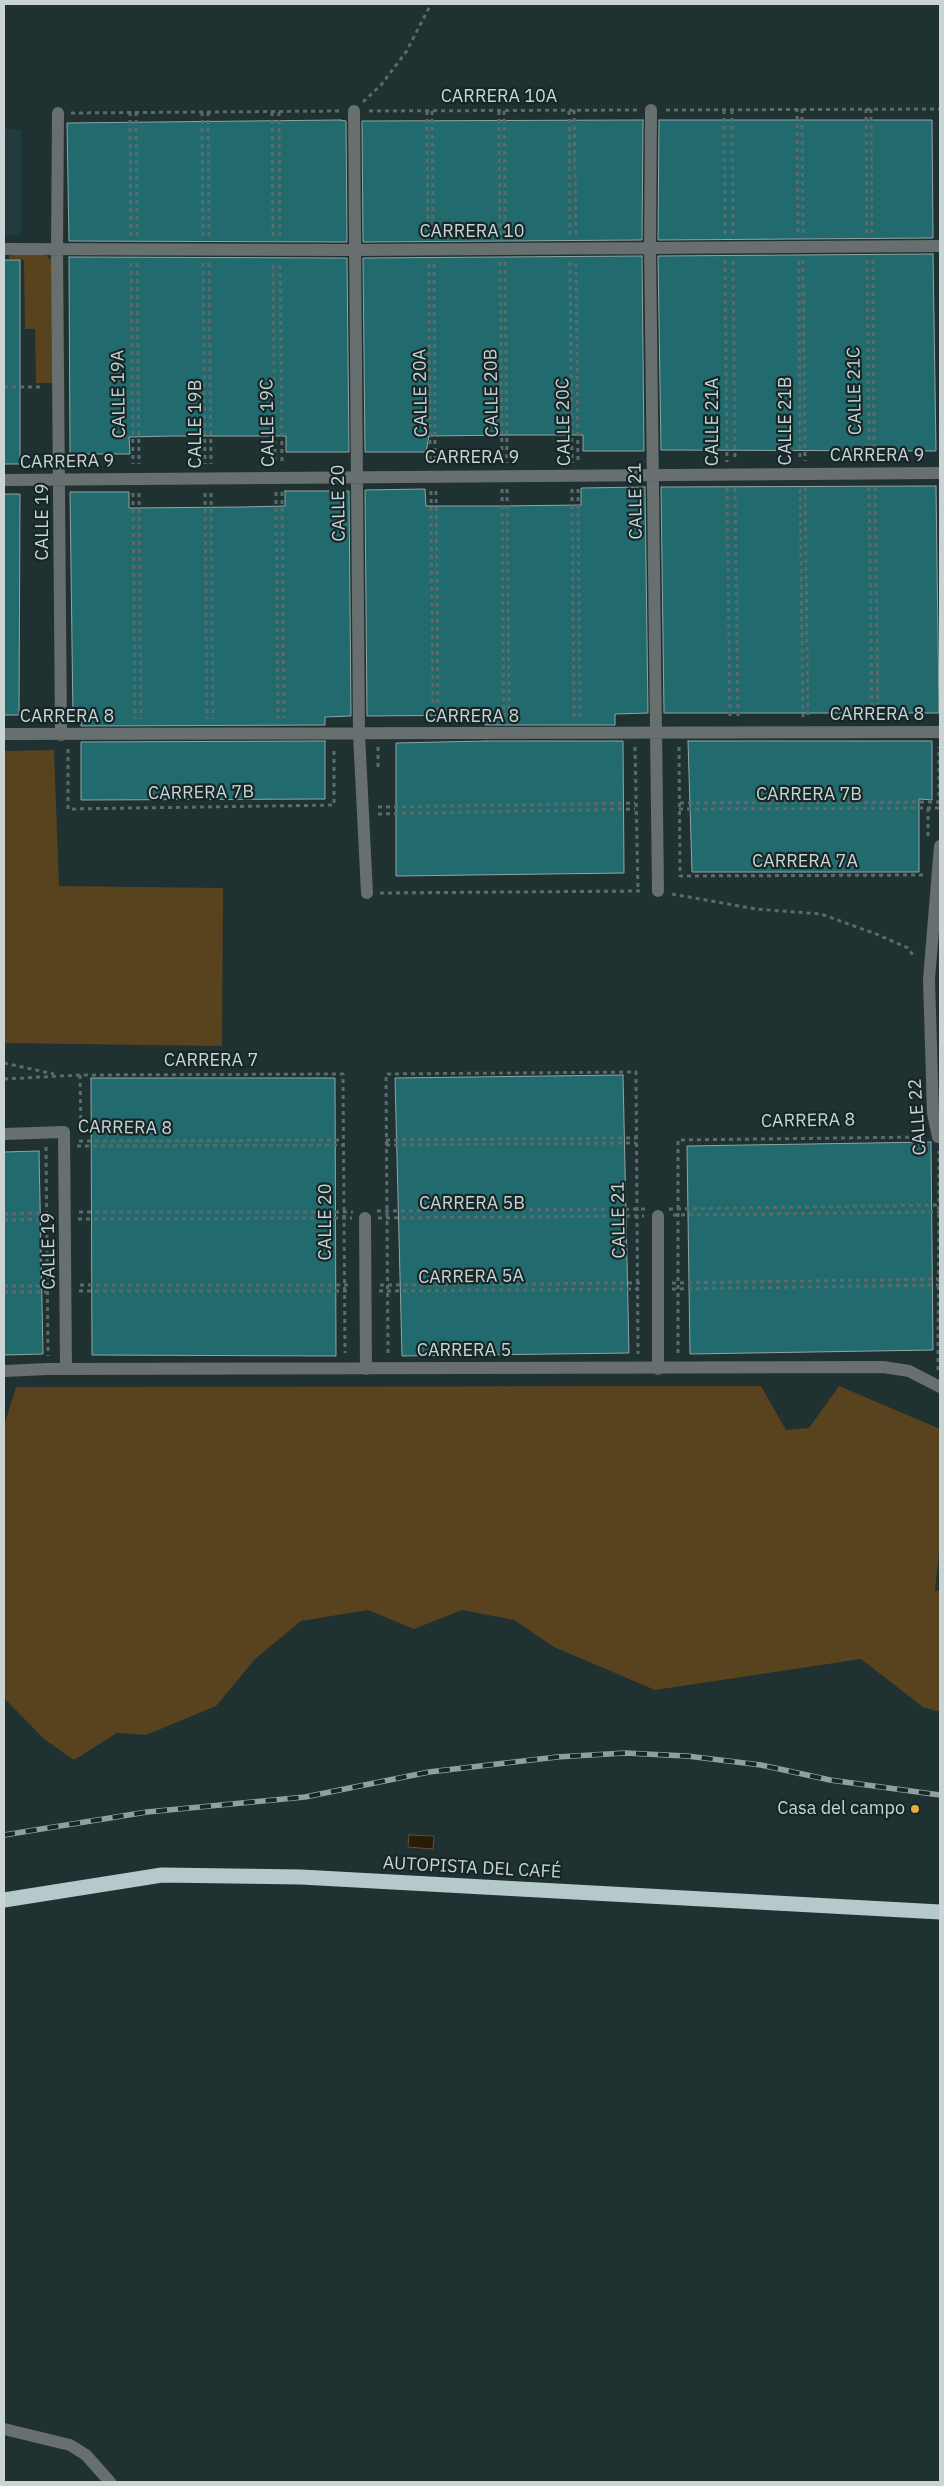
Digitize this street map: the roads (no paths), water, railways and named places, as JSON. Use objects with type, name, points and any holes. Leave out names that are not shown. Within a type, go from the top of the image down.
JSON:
[{"type":"highway","name":"AUTOPISTA DEL CAFÉ","points":[[4,1900],[172,1875],[301,1877],[940,1912]]},
{"type":"street","name":"CALLE 21","points":[[651,110],[650,248],[658,891]]},
{"type":"street","name":"CALLE 20","points":[[354,111],[359,734],[367,893]]},
{"type":"street","name":"CALLE 19","points":[[58,113],[60,736]]},
{"type":"street","name":"CARRERA 10","points":[[4,249],[431,250],[940,246]]},
{"type":"street","name":"CARRERA 9","points":[[4,480],[940,473]]},
{"type":"street","name":"CARRERA 8","points":[[4,734],[60,736],[939,732]]},
{"type":"street","name":"CALLE 22","points":[[938,1137],[933,1113],[929,979],[940,846]]},
{"type":"street","name":"CALLE 19","points":[[4,1134],[64,1138],[67,1288],[66,1369]]},
{"type":"street","points":[[658,1211],[658,1369]]},
{"type":"street","points":[[365,1214],[366,1369]]},
{"type":"street","name":"CARRERA 5","points":[[4,1371],[48,1369],[678,1369],[883,1367],[922,1376],[939,1386]]},
{"type":"street","points":[[4,2429],[70,2444],[86,2455],[110,2482]]},
{"type":"railway","points":[[4,1835],[147,1812],[305,1797],[429,1772],[557,1757],[625,1753],[687,1756],[761,1765],[830,1780],[940,1795]]},
{"type":"place","name":"Casa del campo","points":[[915,1809]]}]
